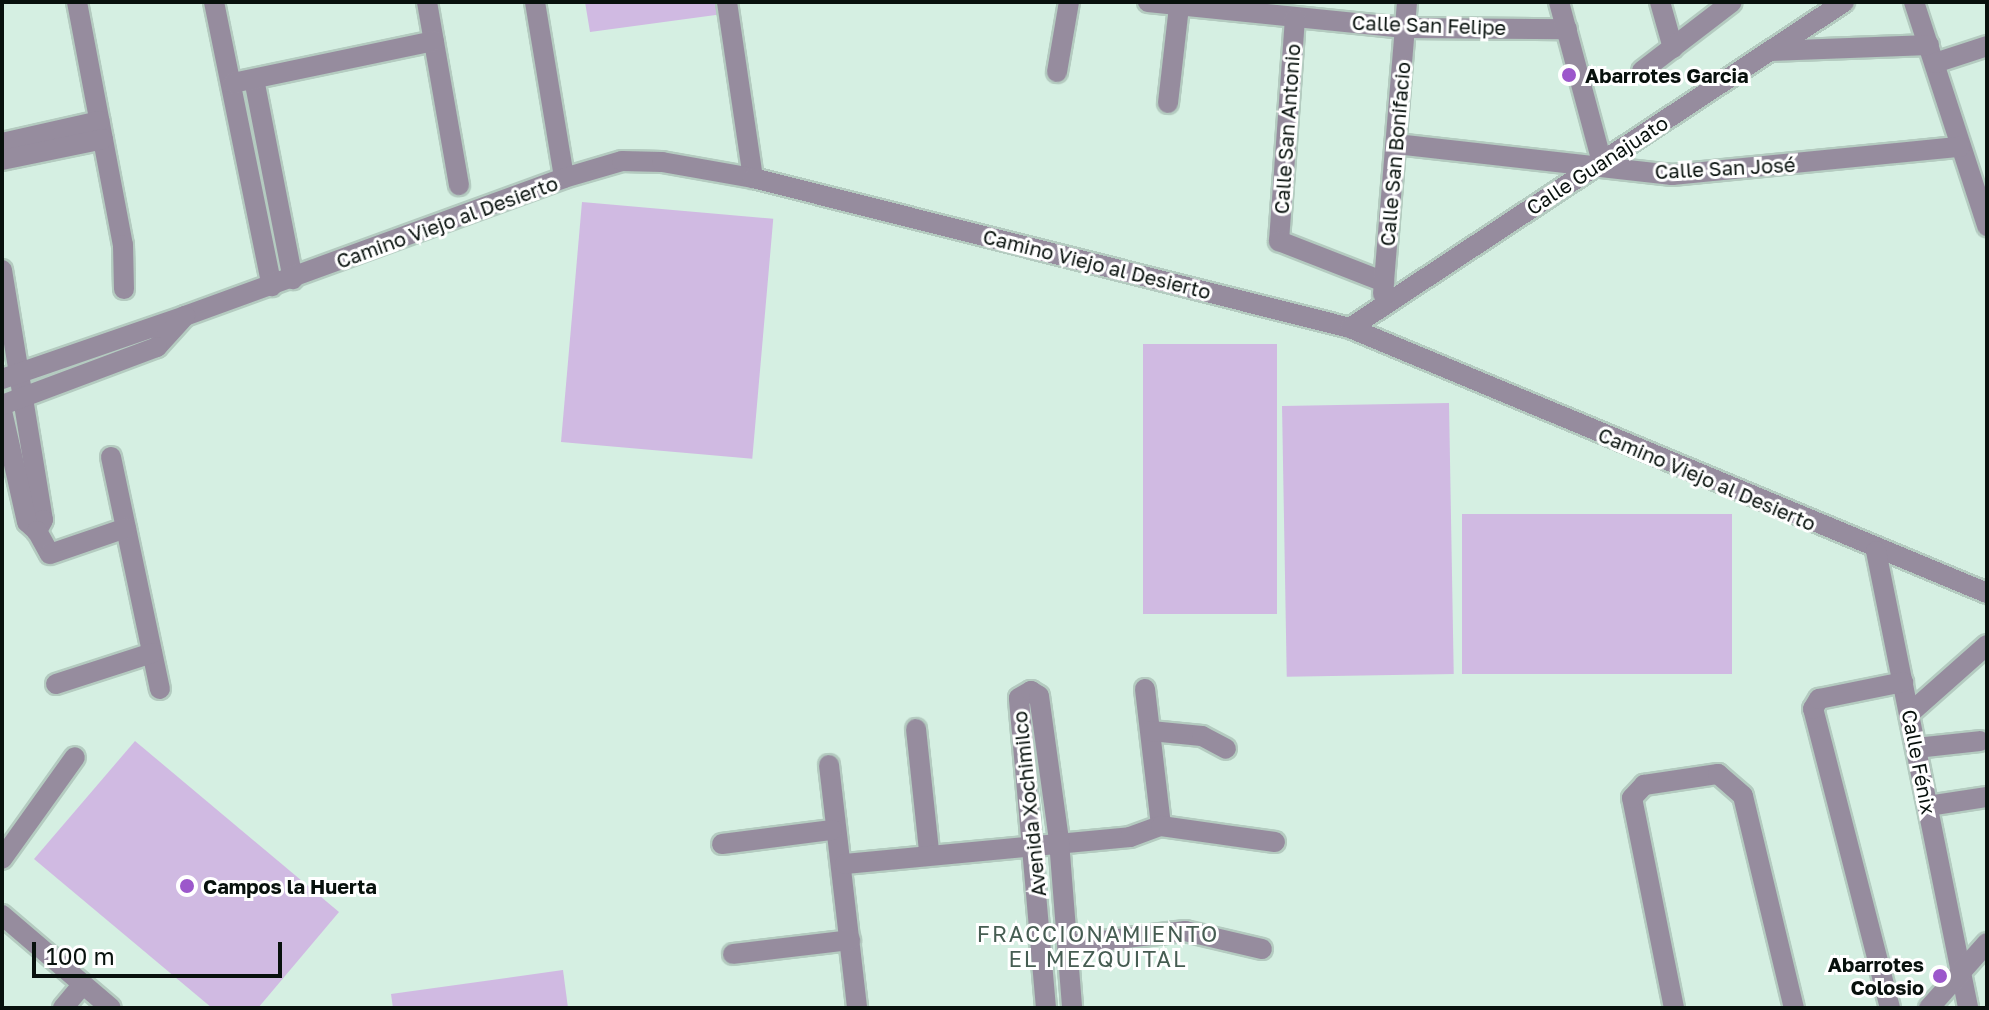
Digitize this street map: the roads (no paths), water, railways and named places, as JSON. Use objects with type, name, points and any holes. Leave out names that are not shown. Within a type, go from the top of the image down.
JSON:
[{"type":"street","points":[[77,2],[101,130],[124,289]]},
{"type":"street","points":[[214,2],[233,83],[272,286]]},
{"type":"street","points":[[427,2],[459,185]]},
{"type":"street","points":[[535,2],[564,178]]},
{"type":"street","points":[[727,2],[753,178]]},
{"type":"street","points":[[1057,72],[1069,2]]},
{"type":"street","name":"Calle San Felipe","points":[[1148,2],[1405,28],[1567,29]]},
{"type":"street","name":"Calle San Bonifacio","points":[[1382,306],[1407,2]]},
{"type":"street","points":[[1559,2],[1602,162]]},
{"type":"street","points":[[1660,2],[1673,48]]},
{"type":"street","points":[[1642,71],[1732,2]]},
{"type":"street","name":"Calle Guanajuato","points":[[1350,328],[1844,2]]},
{"type":"street","points":[[1914,2],[1987,226]]},
{"type":"street","points":[[1168,103],[1179,6]]},
{"type":"street","name":"Calle San Antonio","points":[[1295,18],[1279,241],[1384,282]]},
{"type":"street","points":[[233,83],[434,41]]},
{"type":"street","points":[[1770,51],[1932,54],[1987,46]]},
{"type":"street","points":[[254,79],[293,279]]},
{"type":"street","points":[[2,143],[101,130]]},
{"type":"street","points":[[2,160],[101,130]]},
{"type":"street","name":"Calle San José","points":[[1396,144],[1602,162],[1672,175],[1960,147]]},
{"type":"street","name":"Camino Viejo al Desierto","points":[[10,377],[293,279],[564,178],[622,161],[753,178],[1350,328],[1876,551],[1987,593]]},
{"type":"street","points":[[1967,168],[1987,161]]},
{"type":"street","points":[[2,270],[10,377],[22,397],[19,483]]},
{"type":"street","name":"Camino Viejo al Desierto","points":[[2,405],[157,347],[185,316]]},
{"type":"street","points":[[2,411],[27,522],[37,531],[45,553],[126,528]]},
{"type":"street","points":[[111,457],[160,689]]},
{"type":"street","name":"Calle Fénix","points":[[1876,551],[1968,1008]]},
{"type":"street","points":[[1909,714],[1987,645]]},
{"type":"street","points":[[56,684],[152,653]]},
{"type":"street","points":[[1890,1008],[1813,709],[1819,699],[1903,682]]},
{"type":"street","points":[[1145,689],[1161,826]]},
{"type":"street","name":"Avenida Xochimilco","points":[[1046,1008],[1036,843],[1019,698],[1026,692],[1039,696],[1059,841],[1072,1008]]},
{"type":"street","points":[[916,729],[929,851]]},
{"type":"street","points":[[1151,731],[1202,736],[1226,749]]},
{"type":"street","points":[[1916,748],[1980,741]]},
{"type":"street","points":[[2,859],[75,757]]},
{"type":"street","points":[[829,765],[832,830],[845,864],[857,1008]]},
{"type":"street","points":[[1674,1008],[1632,798],[1644,785],[1718,774],[1743,796],[1794,1008]]},
{"type":"street","points":[[1928,806],[1987,797]]},
{"type":"street","points":[[845,864],[929,851],[1130,837],[1161,826],[1275,842]]},
{"type":"street","points":[[722,844],[832,830]]},
{"type":"street","points":[[2,916],[111,1008]]},
{"type":"street","points":[[1069,945],[1185,931],[1262,949]]},
{"type":"street","points":[[733,954],[850,940]]},
{"type":"street","points":[[1929,1008],[1987,943]]},
{"type":"street","points":[[63,1008],[82,985]]},
{"type":"place","name":"Abarrotes Garcia","points":[[1569,75]]},
{"type":"place","name":"Campos la Huerta","points":[[187,886]]},
{"type":"place","name":"Abarrotes Colosio","points":[[1940,976]]},
{"type":"district","name":"FRACCIONAMIENTO EL MEZQUITAL","points":[[1098,946]]}]
